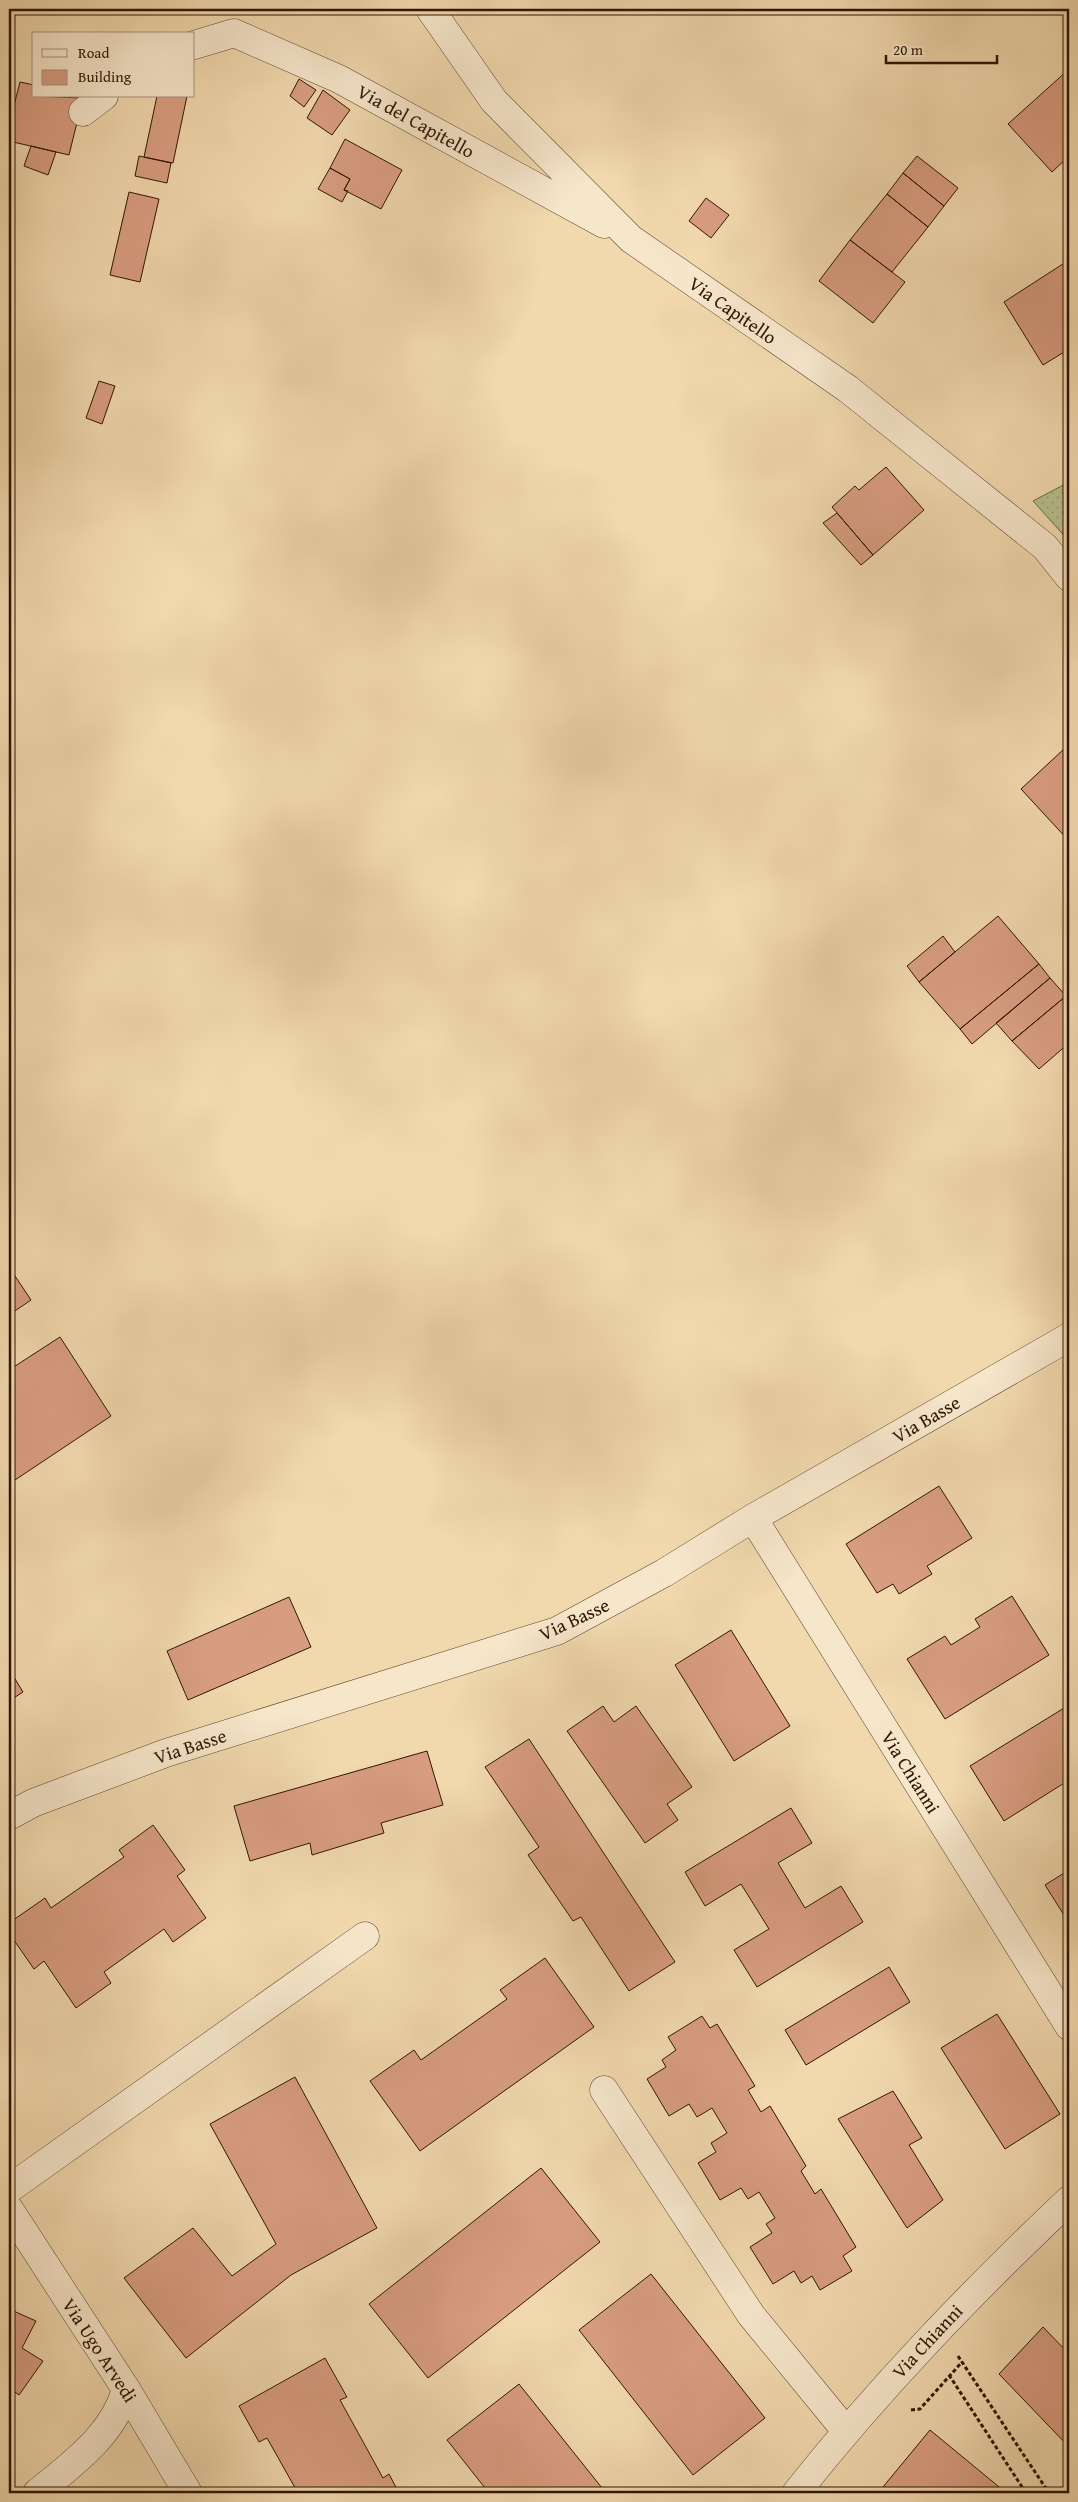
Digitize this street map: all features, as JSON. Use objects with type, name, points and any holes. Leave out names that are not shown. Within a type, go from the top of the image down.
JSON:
[{"type":"street","name":"Via Capitello","points":[[430,9],[494,101],[631,239],[848,390],[1045,547],[1069,578]]},
{"type":"street","name":"Via del Capitello","points":[[195,45],[234,34],[340,79],[631,239]]},
{"type":"street","name":"Via Basse","points":[[9,1816],[33,1802],[166,1753],[557,1631],[664,1574],[753,1518],[1069,1337]]},
{"type":"street","name":"Via Chianni","points":[[753,1518],[1069,2026]]},
{"type":"street","points":[[9,2189],[365,1936]]},
{"type":"street","points":[[604,2090],[751,2315],[846,2431]]},
{"type":"street","name":"Via Chianni","points":[[796,2493],[846,2431],[938,2328],[1069,2200]]},
{"type":"street","name":"Via Ugo Arvedi","points":[[9,2209],[126,2389],[188,2493]]},
{"type":"street","points":[[37,2493],[83,2454],[110,2426],[122,2407],[126,2389]]},
{"type":"path","points":[[938,2328],[1049,2493]]},
{"type":"path","points":[[950,2375],[1026,2493]]},
{"type":"green space","points":[[1069,482],[1069,541],[1033,501]]},
{"type":"building","points":[[1068,70],[1069,156],[1052,172],[1008,124]]},
{"type":"building","points":[[299,79],[316,90],[304,107],[290,96]]},
{"type":"building","points":[[20,82],[32,85],[32,98],[83,98],[69,155],[9,141],[9,125]]},
{"type":"building","points":[[323,90],[350,110],[332,135],[307,118]]},
{"type":"building","points":[[157,98],[187,98],[173,163],[144,157]]},
{"type":"building","points":[[345,139],[402,170],[381,209],[344,190],[350,179],[330,168]]},
{"type":"building","points":[[31,146],[56,152],[48,175],[24,166]]},
{"type":"building","points":[[139,156],[171,163],[167,183],[135,176]]},
{"type":"building","points":[[917,156],[958,188],[944,206],[903,173]]},
{"type":"building","points":[[330,168],[350,179],[344,190],[348,191],[342,202],[318,189]]},
{"type":"building","points":[[903,173],[944,206],[928,227],[887,194]]},
{"type":"building","points":[[129,192],[159,199],[140,282],[110,275]]},
{"type":"building","points":[[887,194],[928,227],[892,272],[850,240]]},
{"type":"building","points":[[706,198],[729,215],[711,238],[689,221]]},
{"type":"building","points":[[850,240],[905,282],[873,323],[819,281]]},
{"type":"building","points":[[1069,260],[1069,349],[1043,365],[1004,302]]},
{"type":"building","points":[[99,381],[115,386],[102,424],[86,418]]},
{"type":"building","points":[[886,467],[924,510],[873,555],[832,507],[855,486],[859,490]]},
{"type":"building","points":[[837,513],[873,555],[861,565],[823,523]]},
{"type":"building","points":[[1064,749],[1069,755],[1069,841],[1021,789]]},
{"type":"building","points":[[998,916],[1039,964],[960,1029],[919,982]]},
{"type":"building","points":[[943,936],[955,952],[919,982],[907,966]]},
{"type":"building","points":[[1039,964],[1050,978],[972,1044],[960,1029]]},
{"type":"building","points":[[1050,978],[1066,996],[1012,1041],[996,1023]]},
{"type":"building","points":[[1066,996],[1069,1000],[1069,1043],[1039,1069],[1012,1041]]},
{"type":"building","points":[[9,1267],[31,1300],[9,1315]]},
{"type":"building","points":[[60,1337],[111,1416],[9,1484],[9,1370]]},
{"type":"building","points":[[939,1486],[972,1538],[927,1566],[932,1574],[899,1594],[893,1584],[877,1593],[846,1544]]},
{"type":"building","points":[[1012,1596],[1049,1655],[945,1719],[907,1659],[945,1636],[951,1645],[980,1627],[975,1619]]},
{"type":"building","points":[[289,1597],[311,1647],[188,1700],[167,1651]]},
{"type":"building","points":[[731,1630],[790,1726],[734,1761],[675,1665]]},
{"type":"building","points":[[9,1669],[23,1692],[9,1701]]},
{"type":"building","points":[[1069,1705],[1069,1780],[1004,1821],[970,1766]]},
{"type":"building","points":[[603,1706],[614,1722],[636,1706],[692,1787],[667,1804],[678,1820],[645,1843],[567,1731]]},
{"type":"building","points":[[529,1739],[675,1962],[629,1991],[581,1917],[573,1921],[528,1855],[539,1847],[485,1767]]},
{"type":"building","points":[[427,1751],[443,1805],[381,1823],[384,1833],[312,1855],[310,1843],[250,1861],[234,1806]]},
{"type":"building","points":[[791,1808],[812,1843],[778,1863],[805,1908],[841,1886],[863,1922],[757,1987],[734,1950],[769,1929],[741,1884],[705,1906],[685,1872]]},
{"type":"building","points":[[153,1825],[185,1870],[177,1876],[206,1918],[173,1942],[164,1929],[104,1972],[111,1983],[76,2008],[44,1961],[34,1969],[9,1933],[9,1923],[45,1898],[51,1908],[124,1857],[119,1850]]},
{"type":"building","points":[[1069,1870],[1069,1923],[1045,1885]]},
{"type":"building","points":[[545,1958],[594,2027],[420,2151],[370,2081],[414,2050],[421,2060],[507,1999],[500,1990]]},
{"type":"building","points":[[889,1967],[910,2002],[806,2065],[785,2030]]},
{"type":"building","points":[[997,2014],[1060,2114],[1005,2149],[941,2048]]},
{"type":"building","points":[[702,2016],[710,2028],[717,2024],[755,2086],[748,2090],[761,2112],[770,2106],[806,2166],[801,2171],[815,2194],[821,2189],[856,2247],[843,2256],[852,2271],[820,2290],[812,2276],[801,2283],[794,2271],[773,2284],[750,2247],[772,2233],[766,2224],[775,2218],[759,2192],[748,2199],[741,2188],[720,2200],[698,2163],[716,2152],[711,2143],[727,2133],[712,2108],[697,2117],[689,2104],[669,2116],[647,2079],[666,2067],[662,2060],[676,2050],[668,2037]]},
{"type":"building","points":[[295,2077],[377,2228],[291,2275],[186,2358],[124,2278],[193,2228],[232,2276],[276,2244],[210,2124]]},
{"type":"building","points":[[893,2091],[922,2138],[909,2145],[943,2200],[907,2228],[838,2119]]},
{"type":"building","points":[[541,2168],[600,2242],[428,2378],[369,2304]]},
{"type":"building","points":[[651,2274],[765,2418],[693,2475],[579,2330]]},
{"type":"building","points":[[9,2309],[36,2321],[22,2348],[43,2361],[19,2395],[9,2388]]},
{"type":"building","points":[[1043,2327],[1069,2354],[1069,2447],[999,2374]]},
{"type":"building","points":[[325,2358],[347,2397],[340,2400],[383,2478],[389,2474],[399,2493],[298,2493],[267,2438],[259,2442],[239,2406]]},
{"type":"building","points":[[519,2384],[606,2493],[489,2493],[447,2440]]},
{"type":"building","points":[[930,2430],[1004,2491],[1001,2493],[878,2493]]}]
